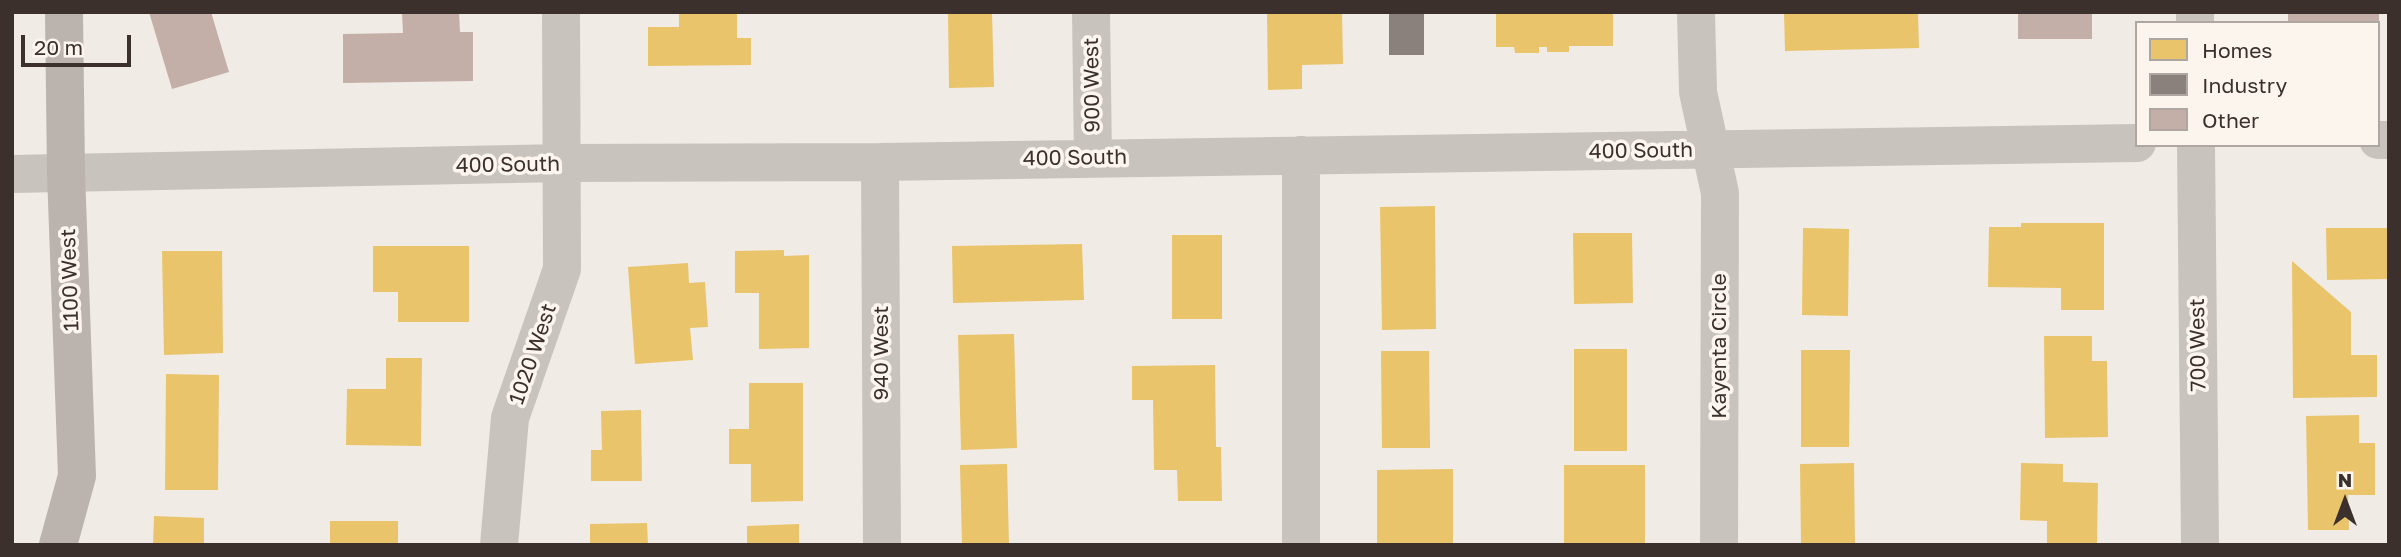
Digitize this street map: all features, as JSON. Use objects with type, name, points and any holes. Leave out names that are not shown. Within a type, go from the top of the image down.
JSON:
[{"type":"street","name":"1100 West","points":[[58,545],[76,476],[66,173],[64,12]]},
{"type":"street","name":"1020 West","points":[[499,545],[510,418],[562,269],[561,12]]},
{"type":"street","name":"900 West","points":[[1091,12],[1093,158]]},
{"type":"street","name":"Kayenta Circle","points":[[1696,12],[1698,92],[1720,193],[1719,545]]},
{"type":"street","name":"400 South","points":[[12,174],[563,163],[880,162],[2135,143]]},
{"type":"street","name":"700 West","points":[[2196,147],[2200,545]]},
{"type":"street","points":[[1301,155],[1301,545]]},
{"type":"street","name":"940 West","points":[[880,162],[882,545]]},
{"type":"building: Homes","points":[[679,12],[737,12],[737,38],[751,38],[751,65],[648,66],[648,27],[679,27]]},
{"type":"building: Homes","points":[[948,12],[992,12],[994,87],[949,88]]},
{"type":"building: Homes","points":[[1267,12],[1342,12],[1343,64],[1302,65],[1302,89],[1268,90]]},
{"type":"building: Homes","points":[[1496,12],[1613,12],[1613,46],[1569,46],[1569,52],[1547,52],[1547,47],[1539,47],[1539,53],[1515,53],[1514,47],[1496,47]]},
{"type":"building: Homes","points":[[1784,12],[1918,12],[1919,48],[1785,51]]},
{"type":"building: Homes","points":[[1435,206],[1436,329],[1382,330],[1380,207]]},
{"type":"building: Homes","points":[[2021,223],[2104,223],[2104,310],[2061,310],[2061,288],[1988,287],[1989,227],[2021,227]]},
{"type":"building: Homes","points":[[1803,228],[1849,229],[1848,316],[1802,315]]},
{"type":"building: Homes","points":[[2326,228],[2389,228],[2389,279],[2327,280]]},
{"type":"building: Homes","points":[[1573,233],[1632,233],[1633,303],[1574,304]]},
{"type":"building: Homes","points":[[1172,235],[1222,235],[1222,319],[1172,319]]},
{"type":"building: Homes","points":[[1082,244],[1084,300],[953,303],[952,246]]},
{"type":"building: Homes","points":[[373,246],[469,246],[469,322],[398,322],[398,292],[373,292]]},
{"type":"building: Homes","points":[[784,250],[784,256],[809,255],[809,348],[759,349],[759,293],[735,293],[735,251]]},
{"type":"building: Homes","points":[[162,251],[222,251],[223,353],[164,355]]},
{"type":"building: Homes","points":[[2292,261],[2351,312],[2351,355],[2377,355],[2377,397],[2293,398]]},
{"type":"building: Homes","points":[[688,263],[689,283],[705,282],[708,327],[690,328],[693,360],[635,364],[628,267]]},
{"type":"building: Homes","points":[[1014,334],[1017,448],[961,450],[958,335]]},
{"type":"building: Homes","points":[[2044,336],[2092,336],[2092,361],[2107,361],[2108,437],[2045,438]]},
{"type":"building: Homes","points":[[1574,349],[1627,349],[1627,451],[1574,451]]},
{"type":"building: Homes","points":[[1801,350],[1850,350],[1849,447],[1801,447]]},
{"type":"building: Homes","points":[[1381,351],[1429,351],[1430,448],[1382,448]]},
{"type":"building: Homes","points":[[386,358],[422,358],[421,446],[346,445],[347,389],[386,389]]},
{"type":"building: Homes","points":[[1215,365],[1216,447],[1221,447],[1222,501],[1178,501],[1177,470],[1154,470],[1153,400],[1132,400],[1132,366]]},
{"type":"building: Homes","points":[[166,374],[219,375],[218,490],[165,490]]},
{"type":"building: Homes","points":[[749,383],[803,383],[803,501],[751,502],[751,464],[729,464],[729,429],[749,429]]},
{"type":"building: Homes","points":[[641,410],[642,481],[591,481],[591,450],[602,450],[601,411]]},
{"type":"building: Homes","points":[[2359,415],[2359,443],[2375,443],[2375,495],[2348,495],[2349,530],[2308,530],[2306,416]]},
{"type":"building: Homes","points":[[1854,463],[1855,545],[1801,545],[1800,464]]},
{"type":"building: Homes","points":[[2021,463],[2063,464],[2063,482],[2098,483],[2097,545],[2047,545],[2047,521],[2020,520]]},
{"type":"building: Homes","points":[[1007,464],[1009,545],[962,545],[960,465]]},
{"type":"building: Homes","points":[[1564,465],[1645,465],[1645,545],[1564,545]]},
{"type":"building: Homes","points":[[1453,469],[1453,545],[1377,545],[1377,470]]},
{"type":"building: Homes","points":[[154,516],[204,518],[204,545],[153,545]]},
{"type":"building: Homes","points":[[330,521],[398,521],[398,545],[330,545]]},
{"type":"building: Homes","points":[[647,523],[648,545],[590,545],[590,524]]},
{"type":"building: Homes","points":[[799,524],[799,545],[747,545],[747,526]]},
{"type":"building: Industry","points":[[1389,12],[1424,12],[1424,55],[1389,55]]},
{"type":"building: Other","points":[[149,12],[211,12],[229,72],[172,89]]},
{"type":"building: Other","points":[[402,12],[459,12],[460,32],[473,32],[473,81],[343,83],[343,34],[403,33]]},
{"type":"building: Other","points":[[2018,12],[2092,12],[2092,39],[2018,39]]},
{"type":"building: Other","points":[[2288,12],[2379,12],[2379,21],[2288,21]]}]
